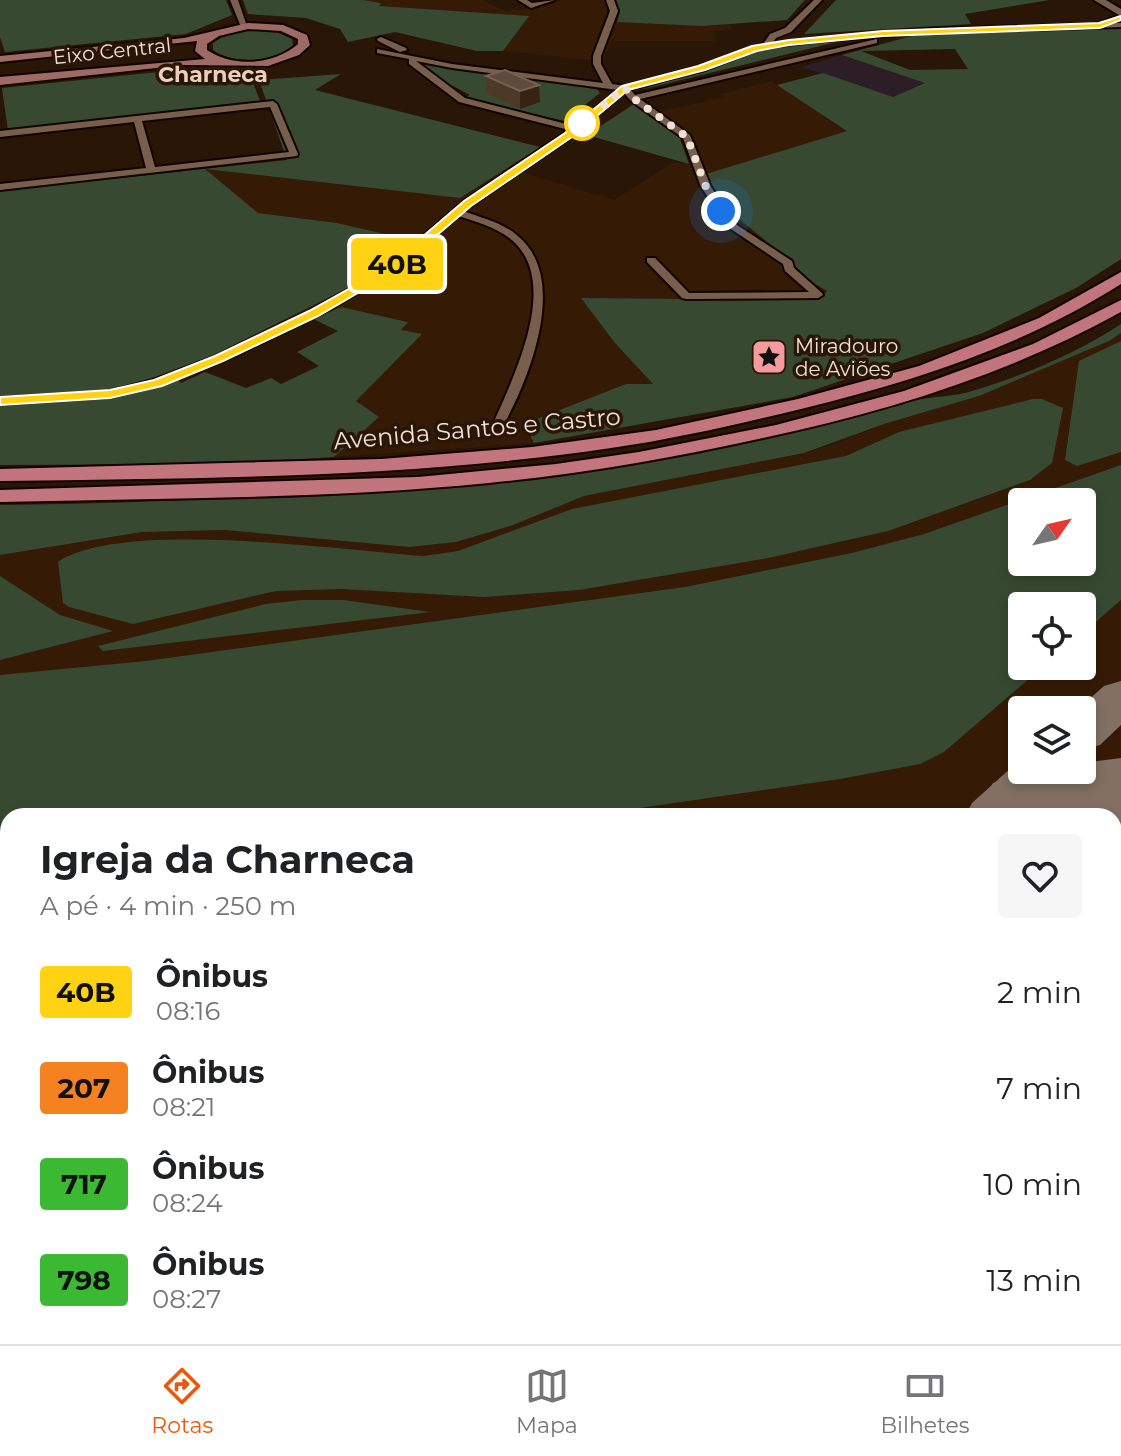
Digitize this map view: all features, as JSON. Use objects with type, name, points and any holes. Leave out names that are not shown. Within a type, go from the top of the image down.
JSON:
[{"type":"main road","name":"Eixo Central","points":[[0,59],[184,41],[245,27],[286,29],[301,35],[305,43],[296,53],[279,59],[184,62],[0,81]]},
{"type":"main road","points":[[215,33],[203,41],[200,49],[210,58],[228,62]]},
{"type":"main road","name":"Avenida Santos e Castro","points":[[0,475],[254,471],[450,460],[612,443],[833,395],[956,361],[983,352],[1077,307],[1121,277]]},
{"type":"main road","name":"Avenida Santos e Castro","points":[[0,496],[415,482],[630,460],[845,414],[949,384],[1070,335],[1121,305]]},
{"type":"street","points":[[234,0],[245,27]]},
{"type":"street","points":[[522,0],[531,6],[551,0]]},
{"type":"street","points":[[609,86],[597,64],[597,56],[614,11],[610,0]]},
{"type":"street","points":[[766,46],[773,36],[788,30],[818,0]]},
{"type":"street","points":[[1099,0],[1121,15],[1100,26]]},
{"type":"street","points":[[380,51],[429,62],[625,88],[789,42],[1121,25]]},
{"type":"street","points":[[788,30],[792,36],[789,42]]},
{"type":"street","points":[[633,98],[874,37]]},
{"type":"street","points":[[381,39],[429,62]]},
{"type":"street","points":[[414,58],[412,62],[456,97],[575,129]]},
{"type":"street","points":[[625,88],[633,98],[687,137],[706,187],[734,227],[788,263],[818,295],[686,296],[651,260]]},
{"type":"street","points":[[0,401],[110,394],[136,389],[219,359],[365,286],[407,257],[457,212],[575,129],[625,88]]},
{"type":"street","points":[[0,134],[273,104],[294,154],[0,187]]},
{"type":"street","points":[[137,119],[151,170]]},
{"type":"street","points":[[457,212],[488,223],[511,236],[525,248],[533,267],[538,299],[535,335],[499,424]]},
{"type":"shaded area","points":[[363,0],[482,0],[506,11],[538,8],[563,0],[615,0],[620,12],[617,21],[730,24],[732,30],[714,31],[715,41],[612,41],[603,61],[503,51],[528,16],[412,10],[377,6]]},
{"type":"shaded area","points":[[842,55],[926,83],[893,97],[801,67]]},
{"type":"shaded area","points":[[772,81],[848,131],[707,174],[703,170],[723,206],[787,258],[810,281],[828,291],[819,300],[582,298],[615,343],[654,384],[525,424],[534,443],[334,457],[378,417],[356,401],[421,335],[400,330],[407,321],[341,307],[313,307],[368,278],[410,240],[337,223],[258,213],[204,169],[460,198],[508,168],[614,200],[674,162],[702,166],[691,136],[658,112],[708,101],[724,96],[721,94]]},
{"type":"shaded area","points":[[1121,333],[1121,808],[0,808],[0,555],[142,532],[225,530],[409,547],[456,542],[513,525],[584,496],[804,453],[884,424],[979,396],[1109,341]]},
{"type":"green space","points":[[0,0],[226,0],[232,15],[186,34],[5,52],[0,37]]},
{"type":"green space","points":[[243,0],[363,0],[381,3],[379,6],[529,16],[503,51],[477,51],[395,32],[348,42],[340,29],[306,18],[248,14]]},
{"type":"green space","points":[[615,0],[805,0],[787,20],[702,26],[617,22],[620,12]]},
{"type":"green space","points":[[836,0],[1050,0],[965,14],[971,24],[804,34]]},
{"type":"green space","points":[[1121,28],[1121,259],[1076,288],[983,333],[793,397],[534,443],[524,424],[626,384],[653,384],[615,343],[581,298],[819,300],[827,291],[810,281],[787,258],[723,206],[706,174],[847,131],[777,85],[823,73],[893,97],[925,83],[842,55],[919,34]],"holes":[[[955,49],[968,69],[910,70],[861,51]]]},
{"type":"green space","points":[[254,30],[276,32],[292,39],[293,45],[276,55],[253,60],[231,58],[213,50],[213,43],[228,34]]},
{"type":"green space","points":[[845,40],[640,90],[764,50]]},
{"type":"green space","points":[[425,64],[582,85],[596,88],[600,93],[571,116],[569,122],[534,114],[527,116],[464,98],[470,95],[453,86],[450,88],[421,66]]},
{"type":"green space","points":[[198,68],[249,73],[261,103],[8,131],[2,88]]},
{"type":"green space","points":[[341,74],[315,90],[540,147],[460,198],[205,169],[258,213],[337,223],[411,240],[368,278],[213,355],[171,371],[181,383],[205,372],[246,388],[271,378],[281,384],[319,366],[297,352],[338,331],[313,319],[341,307],[408,322],[401,330],[422,334],[356,401],[379,417],[334,457],[220,464],[0,465],[0,191],[287,160],[259,80]]},
{"type":"green space","points":[[634,104],[679,136],[689,164],[587,135]]},
{"type":"green space","points":[[1121,324],[1121,333],[1109,341],[979,396],[884,424],[804,453],[584,496],[513,525],[456,542],[409,547],[225,530],[142,532],[0,555],[0,505],[229,498],[460,482],[689,450],[802,428],[920,399],[972,391],[1049,363]]},
{"type":"green space","points":[[1121,341],[1121,452],[1077,466],[1065,460],[1079,361]]},
{"type":"green space","points":[[1042,399],[1063,408],[1052,463],[1030,480],[888,531],[768,558],[579,590],[484,597],[342,589],[276,591],[133,624],[63,603],[58,562],[88,549],[130,542],[180,540],[289,544],[423,556],[458,551],[572,509],[846,456],[899,432]]},
{"type":"green space","points":[[1121,465],[1121,600],[1096,622],[1096,592],[1008,592],[1008,680],[1028,680],[944,752],[920,764],[840,779],[639,808],[0,808],[0,675],[146,661],[685,587],[852,553],[924,534],[1008,505],[1008,576],[1096,576],[1096,488],[1055,488]]},
{"type":"green space","points":[[0,576],[60,615],[113,631],[0,660]]},
{"type":"green space","points":[[343,600],[430,612],[103,651],[98,646],[266,604]]},
{"type":"building","points":[[505,70],[539,85],[520,91],[486,76]]},
{"type":"taxiway","points":[[1096,720],[1121,697]]},
{"type":"taxiway","points":[[1000,808],[1026,784]]},
{"type":"taxiway","points":[[1098,807],[1121,805]]},
{"type":"runway","points":[[1094,808],[1121,804]]},
{"type":"bus line","name":"40B","points":[[0,401],[110,394],[136,389],[179,376],[313,314],[390,270],[467,203],[568,135],[625,88],[702,68],[755,48],[789,42],[883,33],[1100,26],[1121,18]]},
{"type":"place","name":"Miradouro de Aviões","points":[[769,357]]},
{"type":"district","name":"Charneca","points":[[213,74]]},
{"type":"route","points":[[582,123],[625,88],[633,98],[687,137],[706,187],[721,211]]}]
